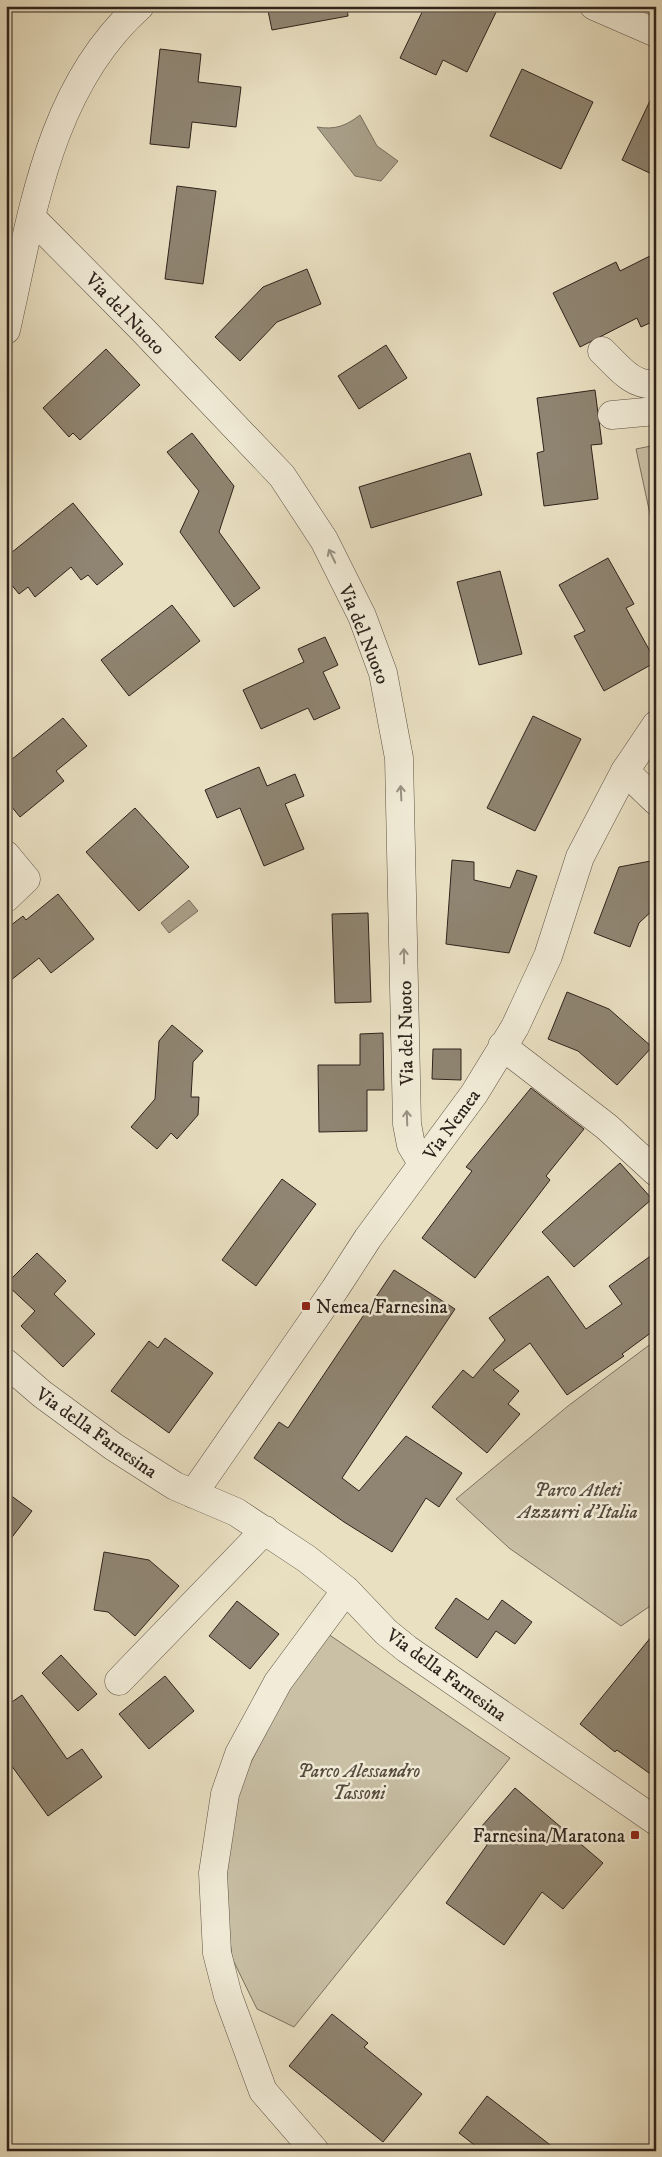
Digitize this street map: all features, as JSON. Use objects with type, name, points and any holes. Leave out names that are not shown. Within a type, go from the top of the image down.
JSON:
[{"type":"street","points":[[6,330],[32,218],[56,131],[68,102],[101,48],[140,6]]},
{"type":"street","points":[[594,6],[656,33]]},
{"type":"street","name":"Via del Nuoto","points":[[32,218],[142,329],[282,476],[324,540],[362,616],[383,672],[399,758],[407,1124],[411,1145],[422,1163]]},
{"type":"street","points":[[602,351],[632,380],[656,384]]},
{"type":"street","points":[[612,415],[656,411]]},
{"type":"street","name":"Via Nemea","points":[[193,1494],[335,1289],[368,1238],[474,1094],[530,998],[548,956],[584,848],[625,771],[656,725]]},
{"type":"street","points":[[625,771],[656,801]]},
{"type":"street","points":[[6,855],[26,879],[6,898]]},
{"type":"street","points":[[502,1046],[606,1127],[656,1172]]},
{"type":"street","name":"Via della Farnesina","points":[[6,1364],[42,1394],[114,1447],[175,1486],[236,1512],[307,1559],[346,1590],[392,1638],[656,1821]]},
{"type":"street","points":[[119,1681],[265,1530]]},
{"type":"street","points":[[315,2151],[263,2091],[228,1996],[217,1953],[213,1872],[220,1819],[233,1771],[262,1708],[284,1674],[346,1590]]},
{"type":"green space","points":[[656,445],[656,542],[636,449]]},
{"type":"green space","name":"Parco Atleti Azzurri d'Italia","points":[[656,1340],[656,1602],[621,1626],[509,1548],[456,1499],[568,1406]]},
{"type":"green space","name":"Parco Alessandro Tassoni","points":[[328,1634],[510,1758],[294,2027],[257,2009],[232,1958],[224,1888],[235,1793],[294,1679]]},
{"type":"shaded area","points":[[360,115],[377,146],[398,161],[381,181],[355,176],[317,127],[329,128],[340,126]]},
{"type":"shaded area","points":[[189,900],[198,911],[169,933],[161,923]]},
{"type":"building","points":[[267,6],[347,6],[348,16],[272,30]]},
{"type":"building","points":[[425,6],[499,6],[467,72],[443,60],[436,75],[400,58]]},
{"type":"building","points":[[160,49],[201,54],[198,82],[241,87],[236,127],[192,122],[189,148],[150,144]]},
{"type":"building","points":[[522,69],[593,102],[561,169],[490,136]]},
{"type":"building","points":[[656,88],[656,176],[622,160]]},
{"type":"building","points":[[177,186],[216,191],[203,284],[165,279]]},
{"type":"building","points":[[656,253],[656,320],[641,327],[637,318],[580,347],[553,293],[616,262],[620,271]]},
{"type":"building","points":[[307,269],[321,304],[277,322],[240,361],[215,337],[263,287]]},
{"type":"building","points":[[386,345],[407,378],[359,409],[338,376]]},
{"type":"building","points":[[106,349],[140,385],[80,440],[73,433],[69,437],[43,408]]},
{"type":"building","points":[[595,390],[602,444],[591,445],[598,499],[544,506],[537,453],[544,451],[537,398]]},
{"type":"building","points":[[192,433],[234,486],[219,532],[260,588],[234,607],[180,532],[199,491],[167,452]]},
{"type":"building","points":[[470,453],[482,495],[371,528],[359,487]]},
{"type":"building","points":[[73,503],[123,564],[97,585],[88,575],[81,580],[71,567],[35,597],[28,587],[19,594],[6,578],[6,557]]},
{"type":"building","points":[[608,558],[634,604],[626,608],[656,662],[604,691],[574,636],[585,631],[559,585]]},
{"type":"building","points":[[500,571],[522,654],[479,665],[457,582]]},
{"type":"building","points":[[172,605],[200,641],[129,696],[101,660]]},
{"type":"building","points":[[325,637],[338,665],[323,672],[340,708],[314,720],[308,708],[261,729],[243,690],[304,662],[298,649]]},
{"type":"building","points":[[533,716],[581,739],[535,831],[487,808]]},
{"type":"building","points":[[63,718],[87,746],[56,771],[64,781],[20,817],[6,800],[6,764]]},
{"type":"building","points":[[259,767],[267,786],[295,774],[304,796],[285,804],[304,849],[264,866],[240,808],[217,818],[205,790]]},
{"type":"building","points":[[135,808],[189,867],[139,911],[86,852]]},
{"type":"building","points":[[452,860],[474,862],[474,880],[510,888],[517,870],[537,876],[509,953],[446,944]]},
{"type":"building","points":[[656,860],[656,907],[639,923],[630,947],[594,933],[619,867]]},
{"type":"building","points":[[58,894],[94,939],[51,973],[39,958],[6,984],[6,929],[23,916],[26,920]]},
{"type":"building","points":[[368,913],[371,1002],[335,1003],[332,914]]},
{"type":"building","points":[[567,992],[609,1009],[652,1047],[617,1085],[578,1051],[548,1039]]},
{"type":"building","points":[[172,1025],[203,1051],[193,1062],[191,1097],[199,1097],[198,1115],[177,1139],[171,1133],[157,1149],[131,1127],[155,1099],[159,1041]]},
{"type":"building","points":[[383,1033],[384,1090],[367,1090],[367,1131],[319,1132],[318,1065],[360,1065],[360,1034]]},
{"type":"building","points":[[433,1049],[461,1049],[461,1080],[432,1079]]},
{"type":"building","points":[[531,1088],[584,1129],[546,1176],[550,1180],[475,1278],[422,1238],[472,1171],[466,1167]]},
{"type":"building","points":[[620,1163],[652,1199],[574,1267],[542,1232]]},
{"type":"building","points":[[282,1179],[316,1204],[256,1286],[222,1260]]},
{"type":"building","points":[[656,1252],[656,1329],[622,1354],[624,1356],[567,1395],[530,1343],[493,1370],[519,1391],[508,1404],[520,1414],[487,1453],[432,1407],[463,1370],[473,1378],[505,1340],[489,1318],[548,1276],[586,1329],[622,1304],[609,1286]]},
{"type":"building","points":[[37,1253],[66,1281],[54,1294],[95,1334],[63,1367],[21,1326],[35,1311],[6,1284]]},
{"type":"building","points":[[394,1270],[455,1309],[342,1478],[359,1491],[406,1436],[462,1473],[439,1507],[426,1498],[392,1552],[344,1522],[254,1458],[279,1422],[288,1428]]},
{"type":"building","points":[[165,1338],[213,1373],[169,1433],[111,1391],[149,1341],[158,1348]]},
{"type":"building","points":[[6,1492],[32,1511],[6,1545]]},
{"type":"building","points":[[104,1552],[149,1560],[179,1586],[135,1636],[108,1612],[94,1610]]},
{"type":"building","points":[[456,1598],[488,1620],[502,1600],[532,1622],[515,1644],[496,1631],[477,1658],[435,1628]]},
{"type":"building","points":[[237,1601],[279,1634],[250,1669],[209,1636]]},
{"type":"building","points":[[656,1631],[656,1778],[617,1750],[615,1752],[580,1724]]},
{"type":"building","points":[[61,1655],[97,1694],[78,1711],[42,1673]]},
{"type":"building","points":[[165,1676],[194,1711],[149,1749],[119,1714]]},
{"type":"building","points":[[22,1695],[67,1759],[82,1749],[102,1777],[48,1816],[6,1758],[6,1706]]},
{"type":"building","points":[[515,1788],[603,1863],[563,1909],[542,1892],[504,1945],[446,1903],[487,1845],[475,1834]]},
{"type":"building","points":[[332,2014],[368,2043],[364,2047],[422,2094],[383,2142],[289,2066]]},
{"type":"building","points":[[487,2096],[558,2151],[482,2151],[459,2133]]},
{"type":"place","name":"Nemea/Farnesina","points":[[306,1306]]},
{"type":"place","name":"Farnesina/Maratona","points":[[635,1835]]}]
